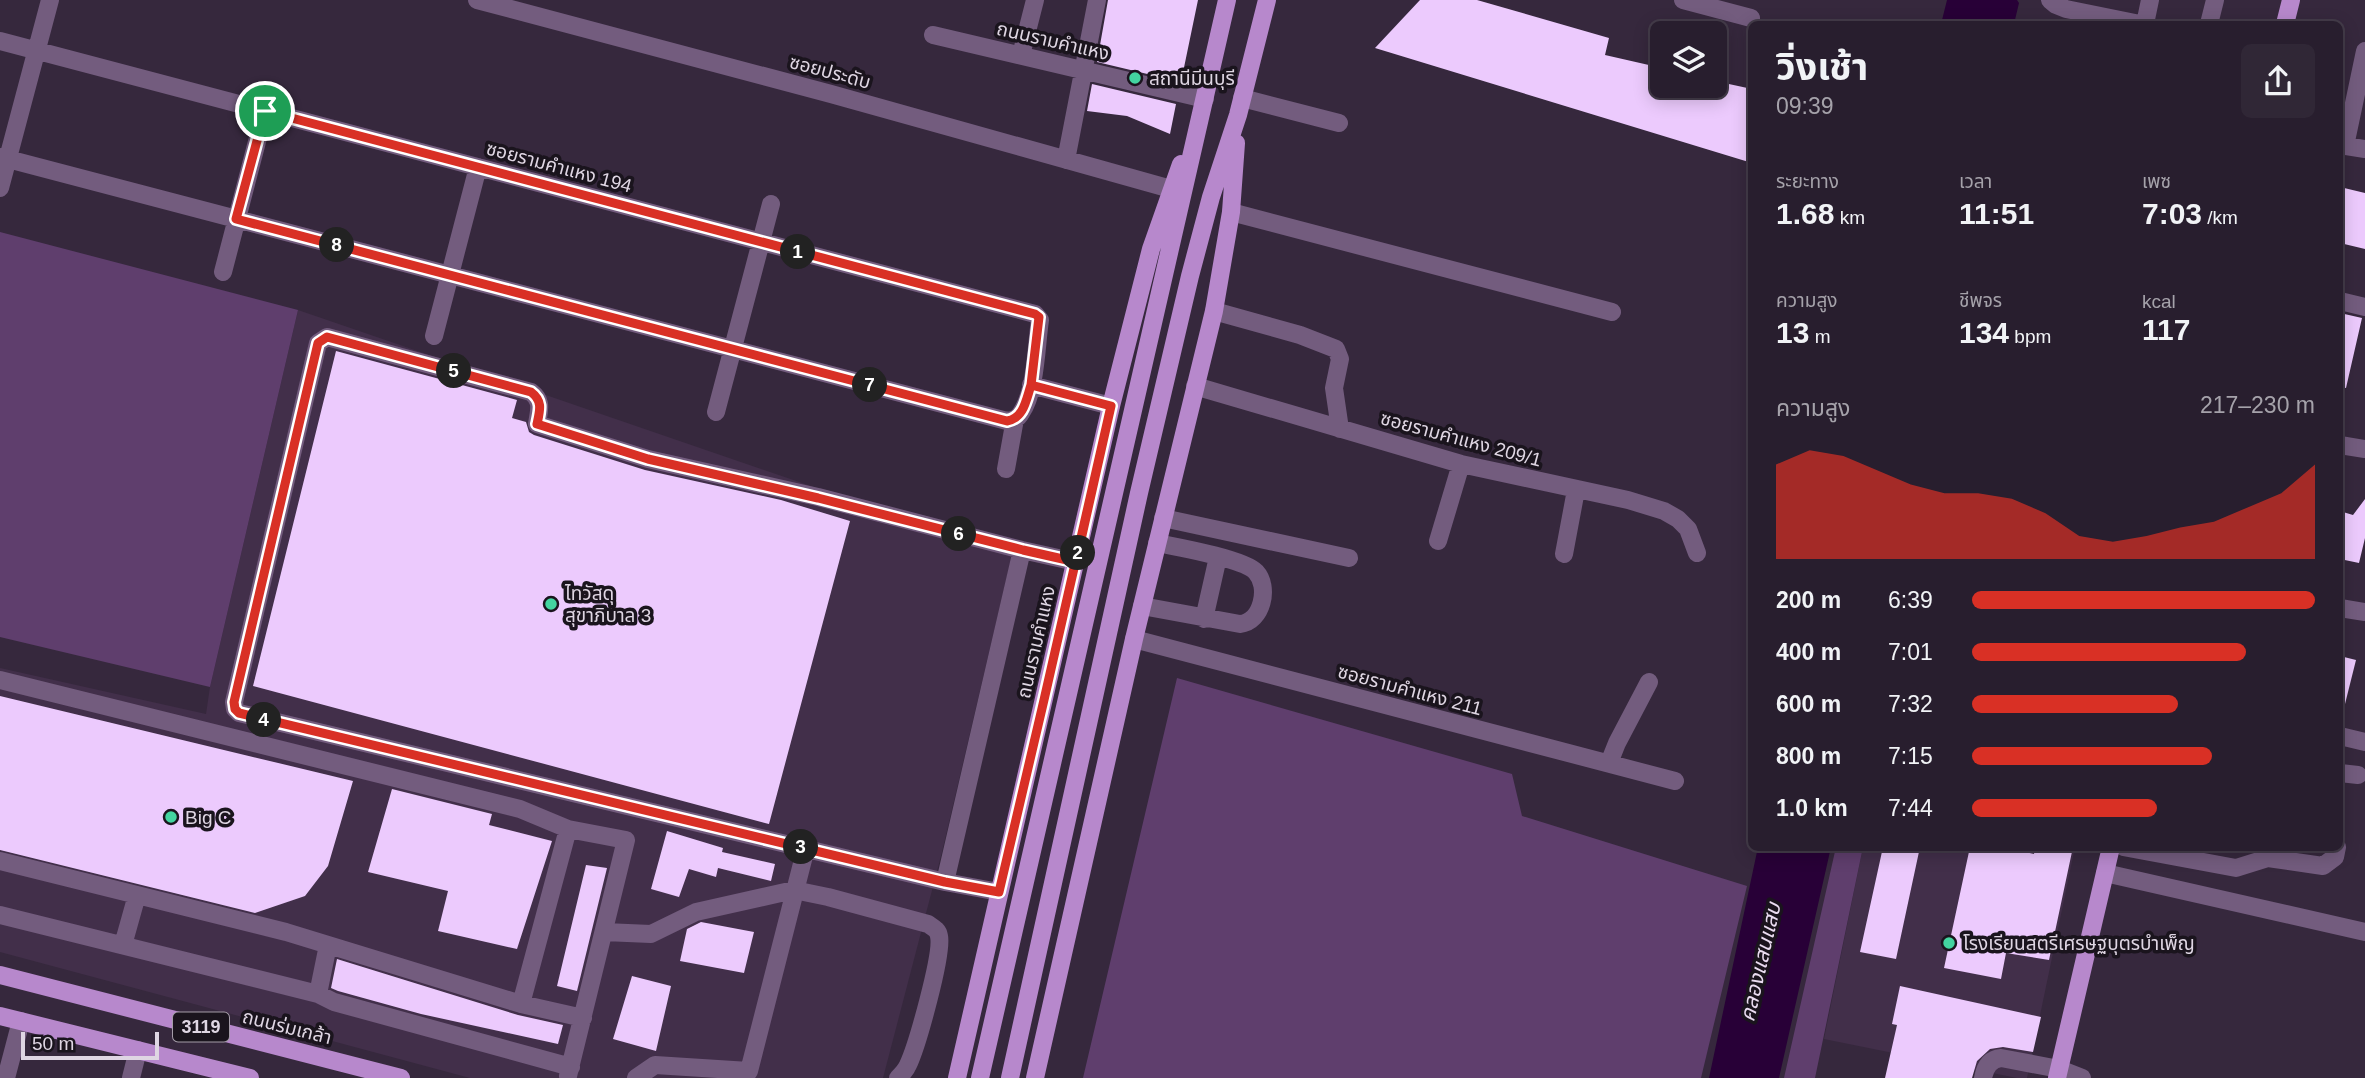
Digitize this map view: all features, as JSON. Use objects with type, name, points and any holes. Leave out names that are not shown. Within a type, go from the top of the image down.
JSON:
[{"type":"main road","name":"ถนนรามคำแหง","points":[[980,1078],[1227,0]]},
{"type":"main road","points":[[1010,1078],[1139,493],[1193,263],[1240,106],[1267,1]]},
{"type":"main road","points":[[2286,21],[2291,1]]},
{"type":"main road","name":"ถนนรามคำแหง","points":[[957,1078],[1111,406],[1151,249],[1205,99]]},
{"type":"main road","points":[[1033,1078],[1134,639],[1214,311],[1231,212],[1240,106]]},
{"type":"main road","points":[[2058,1074],[2109,851]]},
{"type":"main road","name":"ถนนร่มเกล้า","points":[[0,975],[401,1078]]},
{"type":"main road","name":"3119","points":[[0,1016],[250,1078]]},
{"type":"main road","points":[[967,1036],[968,1078]]},
{"type":"street","points":[[0,188],[4,158],[50,0]]},
{"type":"street","name":"ซอยประดับ","points":[[477,0],[831,94],[1171,189]]},
{"type":"street","points":[[1021,55],[1035,0]]},
{"type":"street","points":[[1066,160],[1097,0]]},
{"type":"street","points":[[1683,0],[1751,18]]},
{"type":"street","points":[[2050,0],[2066,9],[2125,21]]},
{"type":"street","points":[[2146,21],[2150,0]]},
{"type":"street","points":[[2210,21],[2215,0]]},
{"type":"street","name":"ถนนรามคำแหง","points":[[933,35],[1205,99]]},
{"type":"street","name":"ซอยรามคำแหง 194","points":[[0,41],[1035,314],[1040,320],[1031,385],[1022,412],[1015,419],[1006,469]]},
{"type":"street","points":[[2343,142],[2365,51]]},
{"type":"street","points":[[1240,106],[1339,123]]},
{"type":"street","points":[[223,272],[265,111]]},
{"type":"street","points":[[2343,146],[2365,149]]},
{"type":"street","points":[[4,158],[1007,421],[1015,419]]},
{"type":"street","points":[[435,336],[478,167]]},
{"type":"street","points":[[716,412],[771,204]]},
{"type":"street","points":[[1231,212],[1612,312]]},
{"type":"street","points":[[2343,302],[2365,307]]},
{"type":"street","points":[[1214,311],[1300,335],[1336,349],[1340,359],[1334,388],[1340,429]]},
{"type":"street","points":[[999,892],[945,882],[239,713],[234,702],[318,343],[327,337],[531,392],[541,404],[537,424],[648,459],[1076,562]]},
{"type":"street","points":[[1031,385],[1111,406]]},
{"type":"street","name":"ซอยรามคำแหง 209/1","points":[[1195,386],[1461,464],[1628,500],[1664,511],[1688,528],[1697,553]]},
{"type":"street","points":[[2343,445],[2365,449]]},
{"type":"street","points":[[1438,541],[1461,464]]},
{"type":"street","points":[[1564,554],[1576,489]]},
{"type":"street","points":[[1163,517],[1349,558]]},
{"type":"street","points":[[1142,607],[1246,624],[1252,621],[1259,611],[1262,588],[1261,579],[1255,571],[1218,557],[1157,543]]},
{"type":"street","points":[[945,882],[1023,550]]},
{"type":"street","points":[[1204,619],[1218,557]]},
{"type":"street","points":[[2343,608],[2365,612]]},
{"type":"street","name":"ซอยรามคำแหง 211","points":[[1134,639],[1675,782]]},
{"type":"street","points":[[0,680],[520,809],[568,829],[626,840],[569,1072],[334,1002],[318,994],[0,915]]},
{"type":"street","points":[[1609,763],[1649,682]]},
{"type":"street","points":[[2343,737],[2365,742]]},
{"type":"street","points":[[521,1004],[568,829]]},
{"type":"street","points":[[636,1078],[655,1065],[747,1074],[806,848]]},
{"type":"street","points":[[2144,851],[2236,869],[2268,858],[2323,866],[2334,857],[2336,851]]},
{"type":"street","points":[[0,861],[286,932],[521,1004],[583,1018]]},
{"type":"street","points":[[2105,873],[2365,932]]},
{"type":"street","points":[[604,932],[651,934],[696,912],[794,890],[928,924],[936,929],[940,938],[937,966],[914,1051],[907,1068],[898,1078]]},
{"type":"street","points":[[123,945],[137,895]]},
{"type":"street","points":[[318,994],[328,945]]},
{"type":"street","points":[[6,1078],[21,1021]]},
{"type":"street","points":[[131,1078],[138,1050]]},
{"type":"street","points":[[1983,1078],[1988,1064],[2001,1058],[2082,1078]]},
{"type":"shaded area","points":[[0,232],[298,310],[210,687],[0,637]]},
{"type":"shaded area","points":[[298,310],[1012,555],[942,852],[883,1078],[470,1078],[0,952],[0,668],[206,714]]},
{"type":"shaded area","points":[[1177,678],[1512,774],[1522,816],[1747,886],[1701,1078],[1083,1078]]},
{"type":"shaded area","points":[[1835,851],[1862,851],[1815,1078],[1784,1078]]},
{"type":"shaded area","name":"โรงเรียนสตรีเศรษฐบุตรบำเพ็ญ","points":[[1862,851],[2074,851],[2027,1078],[1824,1039]]},
{"type":"water","points":[[1947,0],[2017,0],[2019,3],[2015,21],[1942,21]]},
{"type":"water","name":"คลองแสนแสบ","points":[[1757,851],[1830,851],[1779,1078],[1709,1078]]},
{"type":"building","points":[[1108,0],[1198,0],[1181,82],[1097,62]]},
{"type":"building","points":[[1420,0],[1477,0],[1609,38],[1605,55],[1650,65],[1650,98],[1727,98],[1727,84],[1748,88],[1748,162],[1375,48]]},
{"type":"building","points":[[1092,84],[1176,104],[1170,134],[1127,116],[1087,111]]},
{"type":"building","points":[[2343,188],[2365,193],[2365,249],[2343,244]]},
{"type":"building","points":[[2343,314],[2362,318],[2346,388],[2343,388]]},
{"type":"building","name":"ไทวัสดุ สุขาภิบาล 3","points":[[336,351],[517,400],[512,418],[526,422],[529,432],[534,435],[645,470],[781,500],[850,521],[769,824],[253,686]]},
{"type":"building","points":[[2365,499],[2365,538],[2359,563],[2343,560],[2343,512],[2353,515]]},
{"type":"building","points":[[2343,657],[2356,660],[2343,704]]},
{"type":"building","name":"Big C","points":[[0,696],[353,781],[328,866],[305,896],[255,913],[0,850]]},
{"type":"building","points":[[392,789],[492,814],[489,825],[552,841],[517,949],[438,931],[448,891],[368,872]]},
{"type":"building","points":[[667,831],[723,848],[722,852],[775,864],[771,881],[718,868],[716,877],[689,869],[679,897],[651,889]]},
{"type":"building","points":[[1882,851],[1919,851],[1896,959],[1860,952]]},
{"type":"building","points":[[1969,851],[2021,851],[2034,854],[2034,851],[2072,851],[2049,960],[2006,953],[2001,979],[1944,968]]},
{"type":"building","points":[[586,865],[607,868],[577,991],[557,986]]},
{"type":"building","points":[[701,922],[754,932],[744,973],[680,961],[687,929]]},
{"type":"building","points":[[337,959],[518,1015],[563,1025],[558,1044],[421,1014],[338,991],[331,988]]},
{"type":"building","points":[[632,976],[671,986],[656,1051],[613,1039]]},
{"type":"building","points":[[1900,986],[2041,1017],[2033,1052],[2003,1047],[1990,1049],[1977,1061],[1972,1078],[1885,1078],[1897,1025],[1892,1024]]},
{"type":"place","name":"สถานีมีนบุรี","points":[[1135,78]]},
{"type":"place","name":"ไทวัสดุ สุขาภิบาล 3","points":[[551,604]]},
{"type":"place","name":"Big C","points":[[171,817]]},
{"type":"place","name":"โรงเรียนสตรีเศรษฐบุตรบำเพ็ญ","points":[[1949,943]]},
{"type":"route","points":[[265,111],[236,219],[1007,421],[1015,419],[1022,412],[1031,385],[1111,406],[1076,562],[648,459],[537,424],[541,404],[531,392],[327,337],[318,343],[234,702],[235,709],[239,713],[945,882],[999,892],[1076,562],[1094,484],[1111,406],[1031,385],[1039,317],[265,111]]}]
